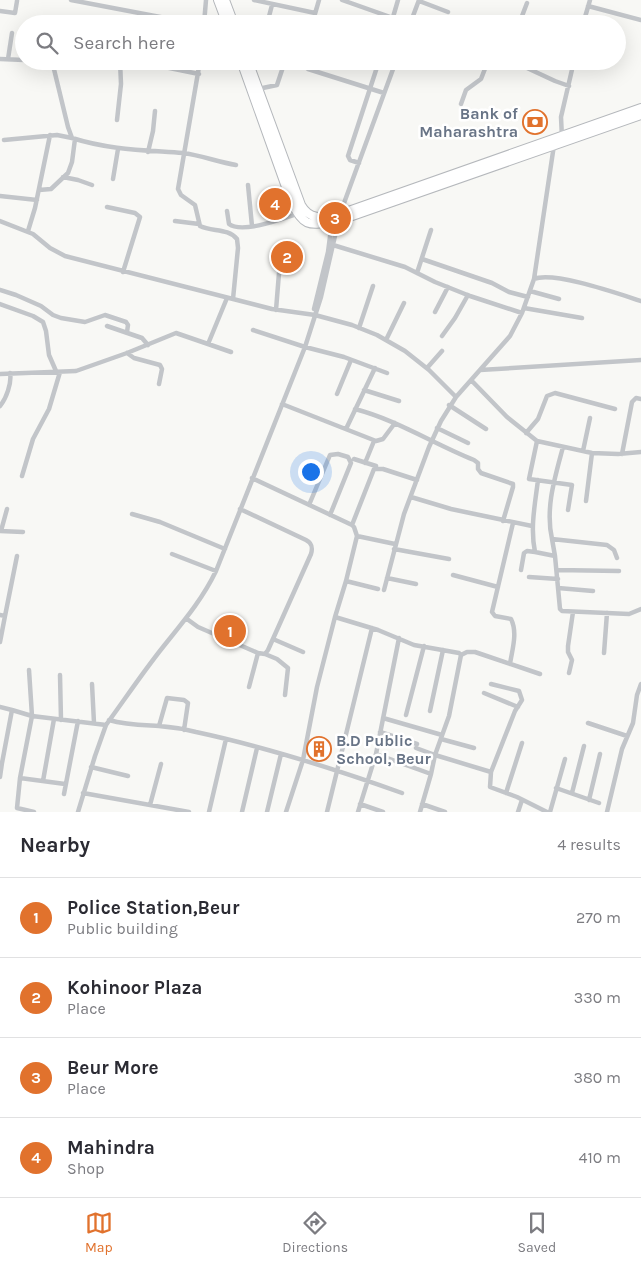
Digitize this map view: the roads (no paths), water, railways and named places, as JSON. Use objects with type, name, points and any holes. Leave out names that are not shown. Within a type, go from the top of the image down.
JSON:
[{"type":"highway","points":[[218,0],[226,15]]},
{"type":"highway","points":[[225,0],[229,15]]},
{"type":"highway","points":[[245,70],[304,211],[314,217],[336,218]]},
{"type":"highway","points":[[250,70],[255,91],[297,214],[302,220],[309,223],[336,218],[562,139],[641,108]]},
{"type":"highway","points":[[428,186],[554,145],[562,139],[641,115]]},
{"type":"street","points":[[71,0],[152,15]]},
{"type":"street","points":[[205,15],[206,0]]},
{"type":"street","points":[[254,0],[315,14],[319,0]]},
{"type":"street","points":[[342,0],[384,15]]},
{"type":"street","points":[[393,15],[398,0]]},
{"type":"street","points":[[586,15],[590,0]]},
{"type":"street","points":[[414,15],[419,1],[448,12]]},
{"type":"street","points":[[0,11],[15,13],[17,2]]},
{"type":"street","points":[[522,15],[527,3]]},
{"type":"street","points":[[269,15],[272,5]]},
{"type":"street","points":[[588,6],[622,15]]},
{"type":"street","points":[[626,16],[641,20]]},
{"type":"street","points":[[8,59],[12,33]]},
{"type":"street","points":[[0,59],[15,59]]},
{"type":"street","points":[[39,190],[52,189],[66,175],[71,166],[74,138],[68,127],[54,70]]},
{"type":"street","points":[[117,120],[121,84],[120,70]]},
{"type":"street","points":[[179,70],[199,74]]},
{"type":"street","points":[[199,70],[178,189],[182,195],[195,205],[199,224]]},
{"type":"street","points":[[255,91],[276,85],[282,70]]},
{"type":"street","points":[[313,70],[384,92]]},
{"type":"street","points":[[359,162],[350,160],[348,156],[376,70]]},
{"type":"street","points":[[314,315],[336,218],[359,162],[393,70]]},
{"type":"street","points":[[461,104],[466,90],[481,78],[484,70]]},
{"type":"street","points":[[531,70],[569,86]]},
{"type":"street","points":[[562,139],[561,117],[572,70]]},
{"type":"street","points":[[148,152],[154,127],[155,111]]},
{"type":"street","points":[[28,231],[37,200],[50,135]]},
{"type":"street","points":[[4,140],[50,135],[74,138],[118,149],[185,154],[236,164]]},
{"type":"street","points":[[384,590],[394,546],[404,514],[437,428],[449,405],[510,336],[523,311],[534,279],[554,145]]},
{"type":"street","points":[[113,179],[118,149]]},
{"type":"street","points":[[63,177],[92,185]]},
{"type":"street","points":[[248,186],[252,226]]},
{"type":"street","points":[[0,196],[37,200]]},
{"type":"street","points":[[107,207],[135,213],[140,217],[123,272]]},
{"type":"street","points":[[227,211],[228,221],[231,226],[240,228],[297,214]]},
{"type":"street","points":[[78,812],[91,767],[108,722],[163,647],[187,619],[204,595],[216,571],[289,386],[288,383],[304,347],[333,245],[336,218]]},
{"type":"street","points":[[0,221],[28,231],[60,254],[227,298],[276,310],[314,315],[359,328],[386,340],[427,368],[456,397]]},
{"type":"street","points":[[175,221],[199,224],[208,229],[231,234],[237,239],[238,248],[232,299]]},
{"type":"street","points":[[417,273],[431,230]]},
{"type":"street","points":[[333,245],[405,267],[468,295],[523,311],[582,318]]},
{"type":"street","points":[[422,259],[492,283],[509,292],[528,297]]},
{"type":"street","points":[[276,310],[279,273]]},
{"type":"street","points":[[534,279],[540,277],[558,278],[641,300]]},
{"type":"street","points":[[359,328],[373,286]]},
{"type":"street","points":[[435,312],[448,287]]},
{"type":"street","points":[[0,290],[41,306],[53,315],[61,318],[85,322],[101,315],[112,316],[126,322],[128,325],[126,332]]},
{"type":"street","points":[[530,291],[559,299]]},
{"type":"street","points":[[442,336],[468,295]]},
{"type":"street","points":[[208,344],[227,298]]},
{"type":"street","points":[[0,304],[43,322],[49,355],[58,372],[49,408],[32,439],[22,476]]},
{"type":"street","points":[[386,340],[404,304]]},
{"type":"street","points":[[107,326],[142,338],[148,345]]},
{"type":"street","points":[[253,330],[387,373]]},
{"type":"street","points":[[0,374],[76,371],[176,333],[231,352]]},
{"type":"street","points":[[427,368],[442,351]]},
{"type":"street","points":[[127,353],[134,358],[160,365],[162,369],[159,384]]},
{"type":"street","points":[[337,394],[351,360]]},
{"type":"street","points":[[480,370],[641,360]]},
{"type":"street","points":[[346,429],[375,368]]},
{"type":"street","points":[[0,406],[9,387],[10,373]]},
{"type":"street","points":[[471,380],[494,405],[537,441],[592,453],[622,454],[641,452]]},
{"type":"street","points":[[364,390],[398,401]]},
{"type":"street","points":[[526,433],[538,419],[547,396],[550,394],[555,393],[615,409]]},
{"type":"street","points":[[622,454],[632,402],[636,398],[641,399]]},
{"type":"street","points":[[282,404],[374,441],[383,439],[395,423]]},
{"type":"street","points":[[449,405],[486,428]]},
{"type":"street","points":[[355,409],[375,414],[474,460],[478,463],[478,469],[481,472],[513,484],[504,520]]},
{"type":"street","points":[[583,451],[590,418]]},
{"type":"street","points":[[437,428],[468,442]]},
{"type":"street","points":[[365,463],[374,441]]},
{"type":"street","points":[[537,441],[528,477],[530,479],[572,485],[568,510]]},
{"type":"street","points":[[562,447],[554,482],[549,518],[557,570],[560,610],[629,614],[641,609]]},
{"type":"street","points":[[309,505],[330,455],[334,453],[348,457],[351,463],[330,515]]},
{"type":"street","points":[[586,501],[592,453]]},
{"type":"street","points":[[354,459],[376,466]]},
{"type":"street","points":[[352,525],[374,469],[383,469],[417,480]]},
{"type":"street","points":[[252,478],[352,525],[358,536],[317,687],[303,760],[286,812]]},
{"type":"street","points":[[535,552],[532,526],[538,480]]},
{"type":"street","points":[[411,497],[451,509],[532,526]]},
{"type":"street","points":[[240,509],[306,540],[312,547],[311,554],[274,639],[265,654]]},
{"type":"street","points":[[7,510],[1,531],[23,532]]},
{"type":"street","points":[[132,514],[160,522],[225,550]]},
{"type":"street","points":[[510,664],[515,637],[513,622],[512,619],[493,615],[493,607],[513,523]]},
{"type":"street","points":[[358,536],[449,558]]},
{"type":"street","points":[[552,539],[607,545],[614,550],[617,558]]},
{"type":"street","points":[[521,570],[525,552],[555,556]]},
{"type":"street","points":[[172,554],[216,571]]},
{"type":"street","points":[[0,642],[2,616],[17,556]]},
{"type":"street","points":[[557,570],[619,571]]},
{"type":"street","points":[[453,575],[498,586]]},
{"type":"street","points":[[528,577],[558,579]]},
{"type":"street","points":[[387,578],[416,584]]},
{"type":"street","points":[[346,581],[378,588]]},
{"type":"street","points":[[558,588],[593,591]]},
{"type":"street","points":[[569,673],[572,660],[568,652],[568,646],[573,612]]},
{"type":"street","points":[[604,652],[607,613]]},
{"type":"street","points":[[336,618],[424,646],[461,655]]},
{"type":"street","points":[[187,619],[198,627],[258,653],[265,654],[288,668],[285,695]]},
{"type":"street","points":[[327,812],[372,628]]},
{"type":"street","points":[[358,812],[376,754],[399,638]]},
{"type":"street","points":[[274,639],[303,652]]},
{"type":"street","points":[[406,715],[424,646]]},
{"type":"street","points":[[430,711],[443,650]]},
{"type":"street","points":[[461,655],[467,652],[475,652],[540,674]]},
{"type":"street","points":[[249,687],[258,653]]},
{"type":"street","points":[[420,812],[435,755],[449,716],[461,655]]},
{"type":"street","points":[[29,670],[32,716],[16,810],[34,812]]},
{"type":"street","points":[[60,675],[61,720]]},
{"type":"street","points":[[92,684],[94,724]]},
{"type":"street","points":[[491,684],[519,691],[522,700],[491,772],[490,787],[548,812],[565,759]]},
{"type":"street","points":[[607,812],[615,774],[627,736],[633,724],[637,695],[641,684]]},
{"type":"street","points":[[484,693],[518,707]]},
{"type":"street","points":[[159,726],[166,700],[177,698],[188,703],[184,730]]},
{"type":"street","points":[[0,707],[32,716],[61,720],[94,724],[108,722],[159,726],[184,730],[226,739],[338,770],[402,793]]},
{"type":"street","points":[[0,776],[12,710]]},
{"type":"street","points":[[383,718],[474,748]]},
{"type":"street","points":[[43,781],[54,719]]},
{"type":"street","points":[[64,794],[78,722]]},
{"type":"street","points":[[588,723],[627,736]]},
{"type":"street","points":[[380,732],[435,755],[491,772]]},
{"type":"street","points":[[209,812],[226,739]]},
{"type":"street","points":[[506,793],[522,742]]},
{"type":"street","points":[[572,794],[584,746]]},
{"type":"street","points":[[242,812],[257,748]]},
{"type":"street","points":[[267,812],[281,754]]},
{"type":"street","points":[[376,754],[431,774]]},
{"type":"street","points":[[589,800],[600,754]]},
{"type":"street","points":[[150,805],[162,764]]},
{"type":"street","points":[[91,767],[128,776]]},
{"type":"street","points":[[20,778],[65,784]]},
{"type":"street","points":[[556,788],[599,803]]},
{"type":"street","points":[[83,793],[190,812]]},
{"type":"street","points":[[518,812],[522,800]]},
{"type":"street","points":[[360,804],[383,812]]},
{"type":"street","points":[[422,804],[445,812]]},
{"type":"place","name":"Bank of Maharashtra","points":[[535,122]]},
{"type":"place","name":"Mahindra","points":[[275,204]]},
{"type":"place","name":"Beur More","points":[[335,218]]},
{"type":"place","name":"Kohinoor Plaza","points":[[287,257]]},
{"type":"place","name":"Police Station,Beur","points":[[230,631]]},
{"type":"place","name":"B.D Public School, Beur","points":[[319,749]]}]
